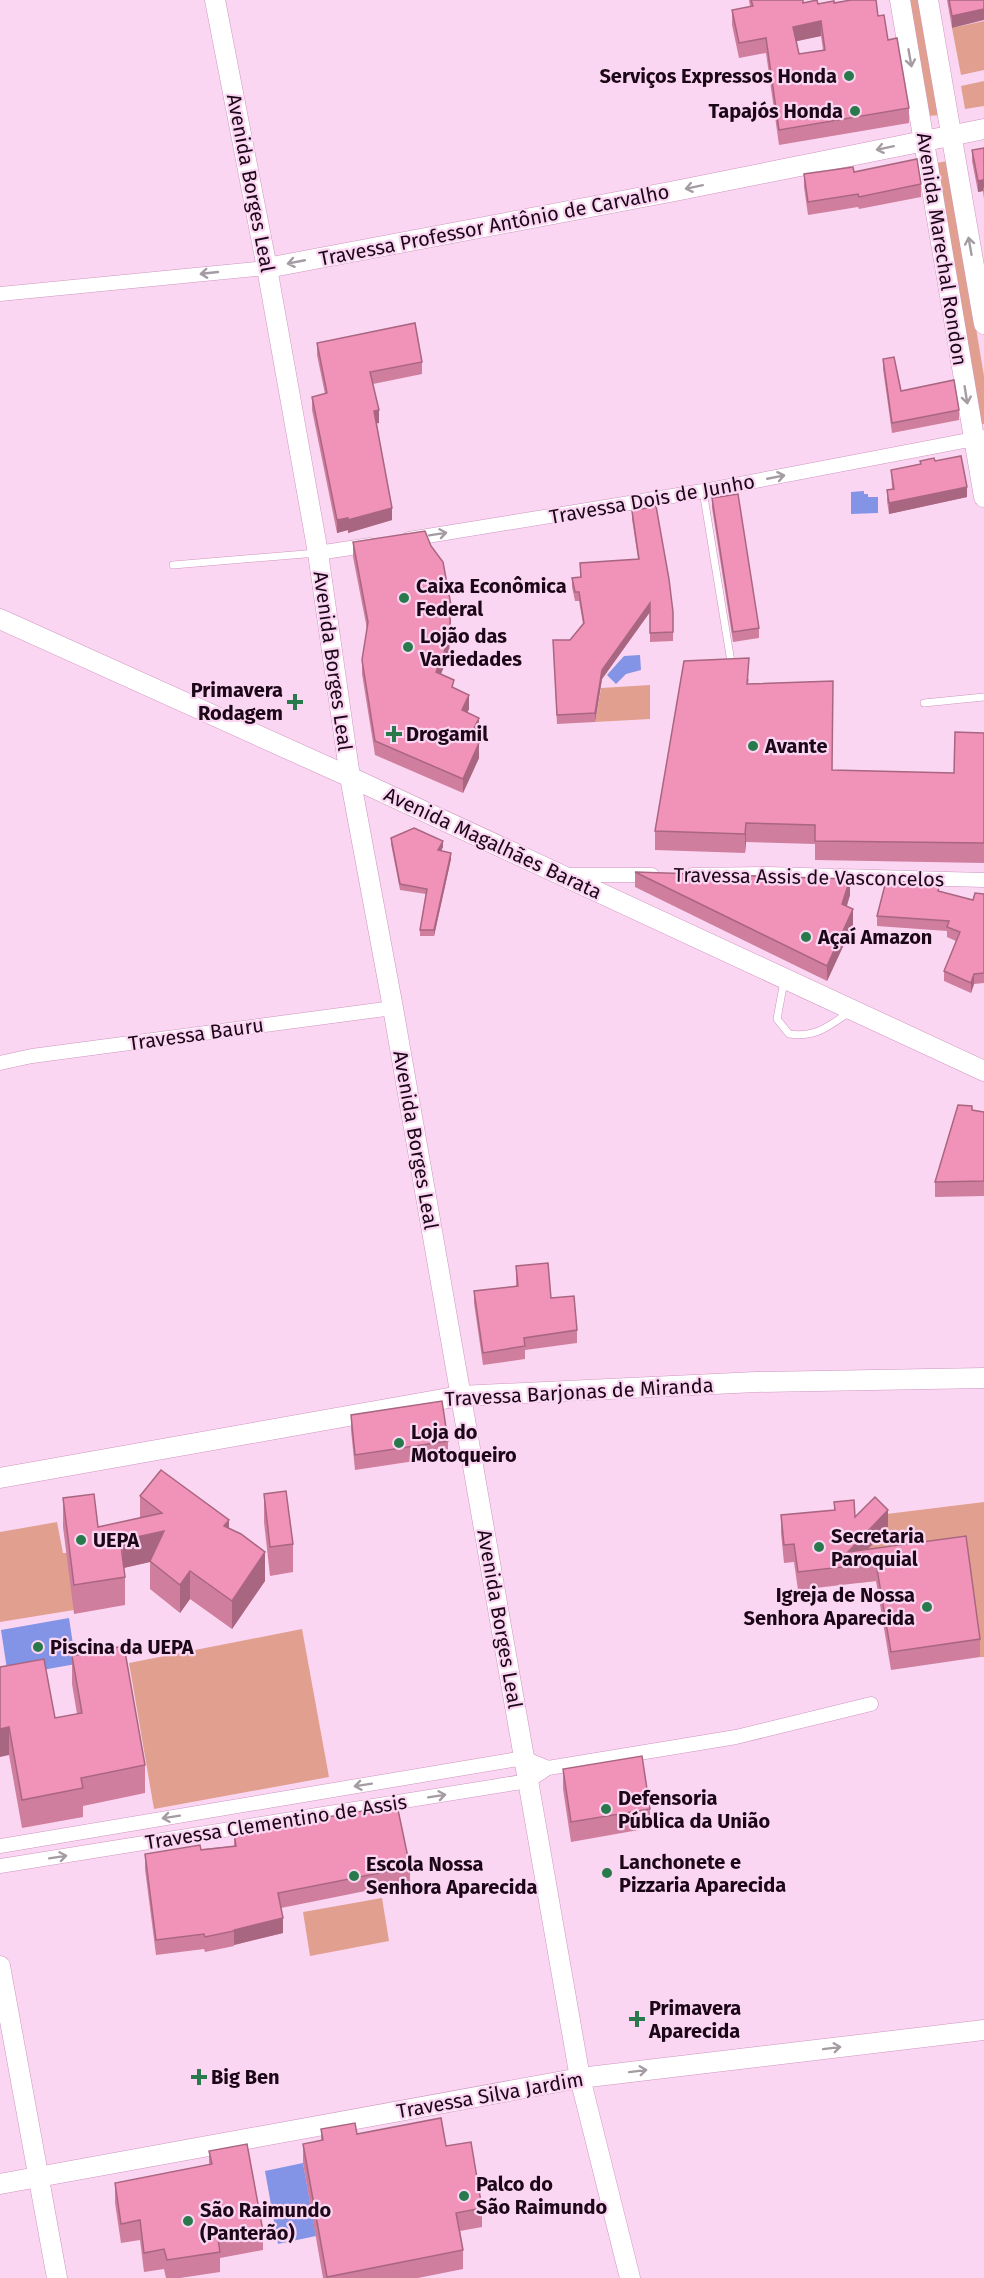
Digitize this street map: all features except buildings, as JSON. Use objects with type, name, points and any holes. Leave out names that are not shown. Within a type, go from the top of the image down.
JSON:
[{"type":"main road","name":"Avenida Borges Leal","points":[[216,0],[318,553],[350,777],[393,1008],[580,2078],[630,2278]]},
{"type":"main road","name":"Avenida Marechal Rondon","points":[[900,0],[979,438],[984,497]]},
{"type":"main road","name":"Avenida Marechal Rondon","points":[[928,0],[984,324]]},
{"type":"main road","name":"Travessa Professor Antônio de Carvalho","points":[[267,268],[675,191],[984,129]]},
{"type":"main road","name":"Avenida Magalhães Barata","points":[[0,619],[350,777],[984,1071]]},
{"type":"main road","name":"Travessa Barjonas de Miranda","points":[[0,1478],[460,1396],[756,1382],[984,1378]]},
{"type":"main road","points":[[0,1966],[57,2278]]},
{"type":"main road","name":"Travessa Silva Jardim","points":[[0,2184],[580,2078],[984,2030]]},
{"type":"street","name":"Travessa Professor Antônio de Carvalho","points":[[0,294],[267,268]]},
{"type":"street","name":"Travessa Dois de Junho","points":[[318,553],[704,492],[979,438]]},
{"type":"street","name":"Travessa Assis de Vasconcelos","points":[[562,875],[767,874],[984,880]]},
{"type":"street","name":"Travessa Bauru","points":[[0,1064],[43,1054],[393,1008]]},
{"type":"street","name":"Travessa Clementino de Assis","points":[[0,1866],[528,1781],[548,1768],[736,1737],[871,1704]]},
{"type":"street","points":[[524,1758],[548,1768]]},
{"type":"street","name":"Travessa Clementino de Assis","points":[[0,1846],[524,1758]]},
{"type":"lane","points":[[704,492],[731,663]]},
{"type":"lane","points":[[173,565],[318,553]]},
{"type":"lane","points":[[924,703],[984,698]]},
{"type":"lane","points":[[784,978],[777,1019],[789,1034],[805,1036],[826,1028],[852,1010]]},
{"type":"shaded area","points":[[908,0],[921,0],[940,115],[928,116]]},
{"type":"shaded area","points":[[984,21],[984,70],[961,75],[952,28]]},
{"type":"shaded area","points":[[984,81],[984,106],[965,109],[961,86]]},
{"type":"shaded area","points":[[948,161],[984,376],[984,424],[981,424],[936,163]]},
{"type":"shaded area","points":[[650,685],[650,719],[595,722],[601,688]]},
{"type":"shaded area","points":[[984,1502],[984,1657],[980,1657],[876,1581],[859,1583],[854,1518]]},
{"type":"shaded area","points":[[57,1522],[63,1553],[67,1553],[74,1610],[0,1622],[0,1532]]},
{"type":"shaded area","points":[[302,1629],[329,1777],[154,1809],[129,1663]]},
{"type":"shaded area","points":[[382,1898],[389,1941],[310,1956],[303,1912]]},
{"type":"water","points":[[864,491],[868,497],[878,497],[878,513],[851,514],[851,492]]},
{"type":"water","points":[[640,655],[641,670],[626,674],[616,684],[607,675],[624,656]]},
{"type":"water","name":"Piscina da UEPA","points":[[69,1618],[76,1664],[8,1676],[1,1630]]},
{"type":"water","points":[[303,2163],[316,2236],[278,2244],[265,2171]]},
{"type":"place","name":"Serviços Expressos Honda","points":[[849,76]]},
{"type":"place","name":"Tapajós Honda","points":[[855,111]]},
{"type":"place","name":"Caixa Econômica Federal","points":[[404,598]]},
{"type":"place","name":"Lojão das Variedades","points":[[408,647]]},
{"type":"place","name":"Primavera Rodagem","points":[[295,702]]},
{"type":"place","name":"Drogamil","points":[[394,734]]},
{"type":"place","name":"Avante","points":[[753,746]]},
{"type":"place","name":"Açaí Amazon","points":[[806,937]]},
{"type":"place","name":"Loja do Motoqueiro","points":[[399,1443]]},
{"type":"place","name":"UEPA","points":[[81,1540]]},
{"type":"place","name":"Secretaria Paroquial","points":[[819,1547]]},
{"type":"place","name":"Igreja de Nossa Senhora Aparecida","points":[[927,1607]]},
{"type":"place","name":"Piscina da UEPA","points":[[38,1647]]},
{"type":"place","name":"Defensoria Pública da União","points":[[606,1809]]},
{"type":"place","name":"Lanchonete e Pizzaria Aparecida","points":[[607,1873]]},
{"type":"place","name":"Escola Nossa Senhora Aparecida","points":[[354,1876]]},
{"type":"place","name":"Primavera Aparecida","points":[[637,2019]]},
{"type":"place","name":"Big Ben","points":[[199,2077]]},
{"type":"place","name":"Palco do São Raimundo","points":[[464,2196]]},
{"type":"place","name":"São Raimundo (Panterão)","points":[[188,2221]]}]
